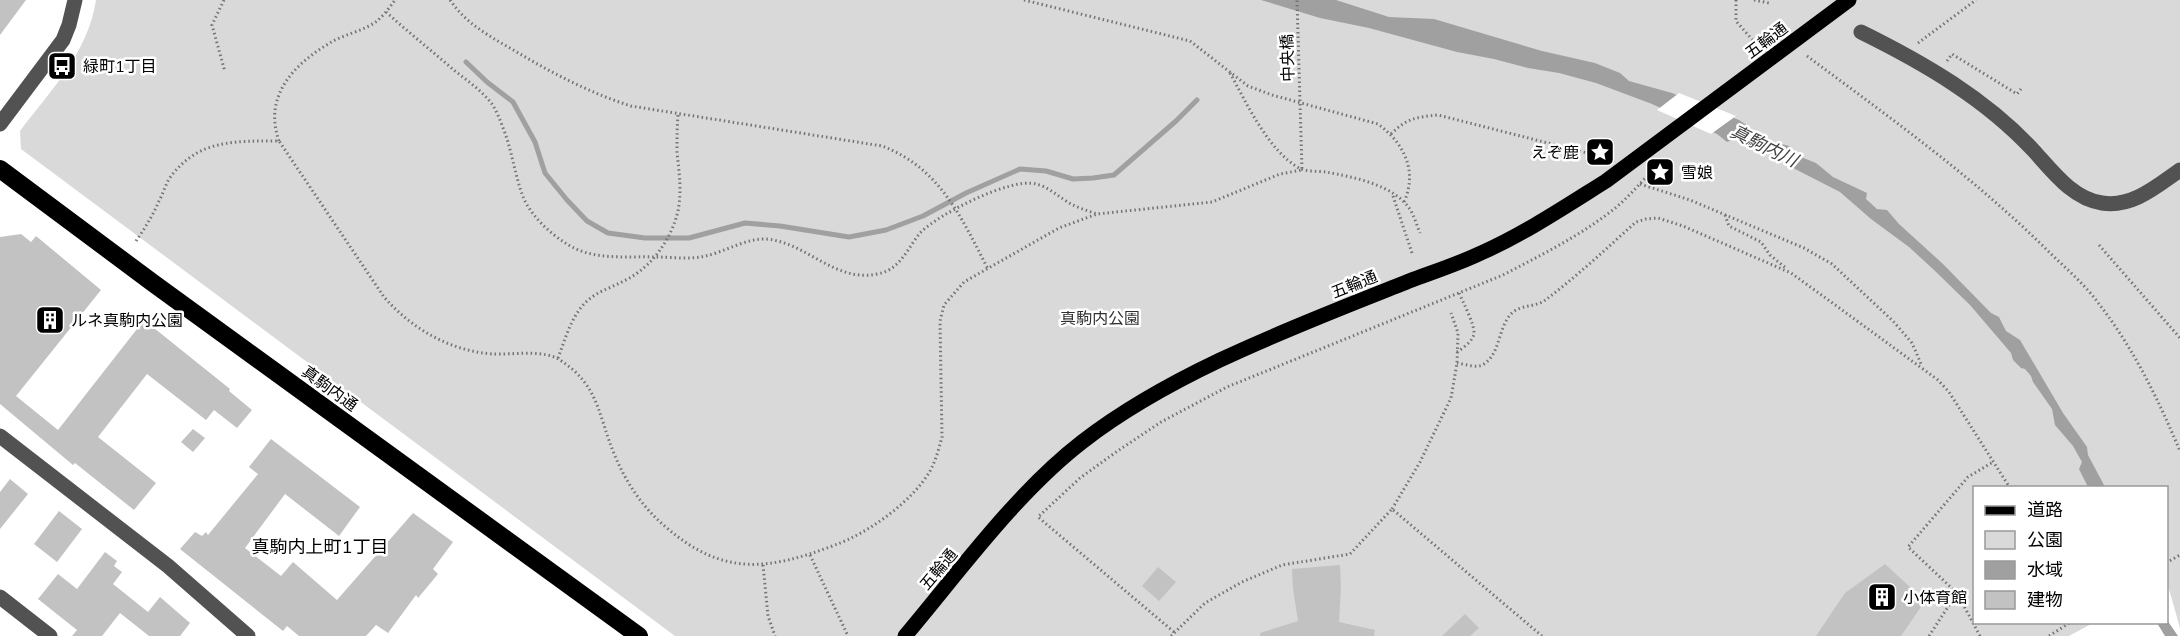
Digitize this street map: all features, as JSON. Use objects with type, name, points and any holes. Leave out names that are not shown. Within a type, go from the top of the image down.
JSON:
[{"type":"highway","name":"真駒内通","points":[[0,169],[639,636]]},
{"type":"main road","name":"五輪通","points":[[905,636],[1020,499],[1081,443],[1158,392],[1219,361],[1482,253],[1565,207],[1631,162],[1850,0]]},
{"type":"street","points":[[0,124],[63,40],[71,2]]},
{"type":"street","points":[[1861,32],[1931,69],[1981,103],[2014,131],[2074,191],[2085,198],[2100,203],[2115,204],[2131,200],[2151,190],[2180,170]]},
{"type":"street","points":[[0,436],[168,566],[248,636]]},
{"type":"street","points":[[0,597],[50,636]]},
{"type":"path","points":[[224,0],[212,25],[225,72]]},
{"type":"path","points":[[395,0],[376,22],[330,42],[292,73],[281,87],[275,107],[274,127],[279,141],[395,310],[438,340],[465,350],[494,354],[526,353],[558,358],[584,381],[592,392],[599,407],[607,438],[628,484],[640,502],[692,547],[728,563],[763,565],[810,555],[869,530],[891,513],[929,472],[938,453],[942,437],[940,321],[944,305],[964,282],[1059,228],[1096,214],[1212,202],[1280,174],[1313,170],[1358,178],[1393,194],[1411,211],[1420,233]]},
{"type":"path","points":[[450,0],[465,18],[480,30],[539,65],[587,91],[631,106],[882,146],[899,153],[915,163],[946,193],[988,268]]},
{"type":"path","points":[[1024,0],[1190,41],[1248,86],[1272,95],[1378,124],[1391,134],[1406,156],[1411,173],[1404,202]]},
{"type":"path","name":"中央橋","points":[[1297,0],[1302,170]]},
{"type":"path","points":[[1736,0],[1736,21],[1756,44]]},
{"type":"path","points":[[1754,0],[1769,3]]},
{"type":"path","points":[[1918,43],[1976,0]]},
{"type":"path","points":[[386,12],[484,94],[494,106],[510,147],[522,195],[528,207],[554,234],[577,249],[601,256],[686,258],[704,256],[765,239],[783,242],[852,275],[878,274],[899,263],[920,233],[932,223],[981,195],[1029,182],[1096,214]]},
{"type":"path","points":[[1947,61],[1953,54],[2017,94],[2022,89]]},
{"type":"path","points":[[1807,56],[1909,132],[2004,208],[2098,302],[2125,340],[2155,392],[2180,451]]},
{"type":"path","points":[[1229,72],[1248,107],[1276,149],[1284,158],[1302,170]]},
{"type":"path","points":[[558,358],[575,315],[586,302],[598,293],[633,277],[655,257],[672,229],[678,212],[681,188],[678,114]]},
{"type":"path","points":[[1391,134],[1403,122],[1419,116],[1438,115],[1603,157]]},
{"type":"path","points":[[136,241],[169,180],[183,164],[198,153],[216,145],[235,141],[279,141]]},
{"type":"path","points":[[1451,314],[1458,333],[1457,363],[1450,398],[1437,428],[1392,509],[1350,554],[1282,565],[1242,582],[1205,603],[1172,634],[1038,517],[1080,478],[1161,422],[1227,387],[1503,274],[1581,233],[1614,209],[1653,170]]},
{"type":"path","points":[[1640,184],[1690,200],[1804,248],[1832,264],[1900,328],[1912,343],[1922,367]]},
{"type":"path","points":[[1393,194],[1412,253]]},
{"type":"path","points":[[1725,215],[1729,226],[1761,242],[1770,255],[1791,273],[1938,380],[1949,392],[2009,486]]},
{"type":"path","points":[[1457,363],[1476,366],[1484,364],[1492,356],[1506,320],[1513,312],[1519,308],[1542,302],[1636,222],[1646,219],[1658,218],[1683,226],[1791,273]]},
{"type":"path","points":[[2099,245],[2180,338]]},
{"type":"path","points":[[1457,352],[1469,343],[1474,335],[1473,326],[1459,293]]},
{"type":"path","points":[[1973,623],[1957,593],[1908,548],[1968,477],[1993,462]]},
{"type":"path","points":[[1392,509],[1542,636]]},
{"type":"path","points":[[810,555],[848,636]]},
{"type":"path","points":[[763,565],[768,616],[775,636]]},
{"type":"path","points":[[1929,636],[1957,593]]},
{"type":"path","points":[[2049,636],[2068,624]]},
{"type":"green space","name":"真駒内公園","points":[[96,0],[2180,0],[2180,628],[2168,586],[2168,486],[1973,486],[1973,624],[2091,624],[2069,636],[675,636],[21,149],[20,131],[67,70],[77,54],[92,19]]},
{"type":"water","name":"真駒内川","points":[[1261,0],[1336,0],[1389,17],[1434,19],[1542,51],[1595,63],[1620,73],[1629,81],[1672,93],[1739,120],[1770,141],[1789,146],[1801,157],[1816,163],[1833,177],[1867,193],[1866,199],[1877,209],[1887,210],[1991,313],[1999,317],[2006,331],[2020,340],[2063,413],[2087,447],[2088,455],[2104,486],[2088,486],[2079,469],[2082,462],[2073,446],[2055,425],[2052,409],[2031,376],[2013,360],[2011,353],[1970,305],[1909,247],[1840,192],[1795,169],[1779,157],[1751,147],[1736,138],[1727,142],[1717,134],[1652,104],[1596,83],[1320,18]]},
{"type":"water","points":[[2168,621],[2178,636],[2165,636],[2158,624],[2168,624]]},
{"type":"pier","points":[[1679,93],[1736,116],[1711,134],[1657,110]]},
{"type":"building","points":[[0,0],[26,0],[0,35]]},
{"type":"building","points":[[21,234],[31,242],[36,236],[101,290],[16,396],[58,430],[144,320],[230,389],[229,391],[252,410],[237,428],[214,410],[206,420],[147,374],[98,437],[156,483],[134,510],[75,463],[73,465],[0,404],[0,237]]},
{"type":"building","points":[[193,429],[205,438],[193,452],[181,442]]},
{"type":"building","points":[[271,439],[360,507],[339,536],[285,494],[245,548],[281,576],[293,562],[337,600],[413,513],[453,542],[433,569],[438,574],[418,598],[416,595],[388,633],[376,625],[366,636],[299,636],[287,626],[283,631],[180,549],[195,532],[202,536],[206,532],[208,535],[258,474],[249,467]]},
{"type":"building","points":[[10,479],[28,494],[0,529],[0,492]]},
{"type":"building","points":[[59,511],[82,529],[57,562],[34,544]]},
{"type":"building","points":[[105,552],[117,561],[114,566],[122,572],[113,584],[148,612],[160,597],[190,623],[180,636],[149,636],[120,613],[102,636],[72,636],[77,630],[38,599],[58,574],[77,589]]},
{"type":"building","name":"小体育館","points":[[1885,564],[1925,601],[1901,636],[1816,636],[1845,593]]},
{"type":"building","points":[[1340,565],[1339,622],[1375,630],[1374,636],[1260,636],[1260,633],[1298,621],[1292,569]]},
{"type":"building","points":[[1158,567],[1176,582],[1159,601],[1142,586]]},
{"type":"building","points":[[1465,614],[1479,628],[1470,636],[1442,636]]},
{"type":"waterway","points":[[466,62],[513,102],[535,142],[545,173],[587,221],[608,233],[645,238],[689,238],[745,223],[849,237],[886,230],[923,216],[966,193],[1020,169],[1046,171],[1073,179],[1114,175],[1197,100]]},
{"type":"tunnel","points":[[1796,0],[1861,32]]},
{"type":"place","name":"緑町1丁目","points":[[62,66]]},
{"type":"place","name":"えぞ鹿","points":[[1600,152]]},
{"type":"place","name":"雪娘","points":[[1660,172]]},
{"type":"place","name":"ルネ真駒内公園","points":[[50,320]]},
{"type":"place","name":"小体育館","points":[[1882,597]]},
{"type":"district","name":"真駒内上町1丁目","points":[[320,547]]}]
